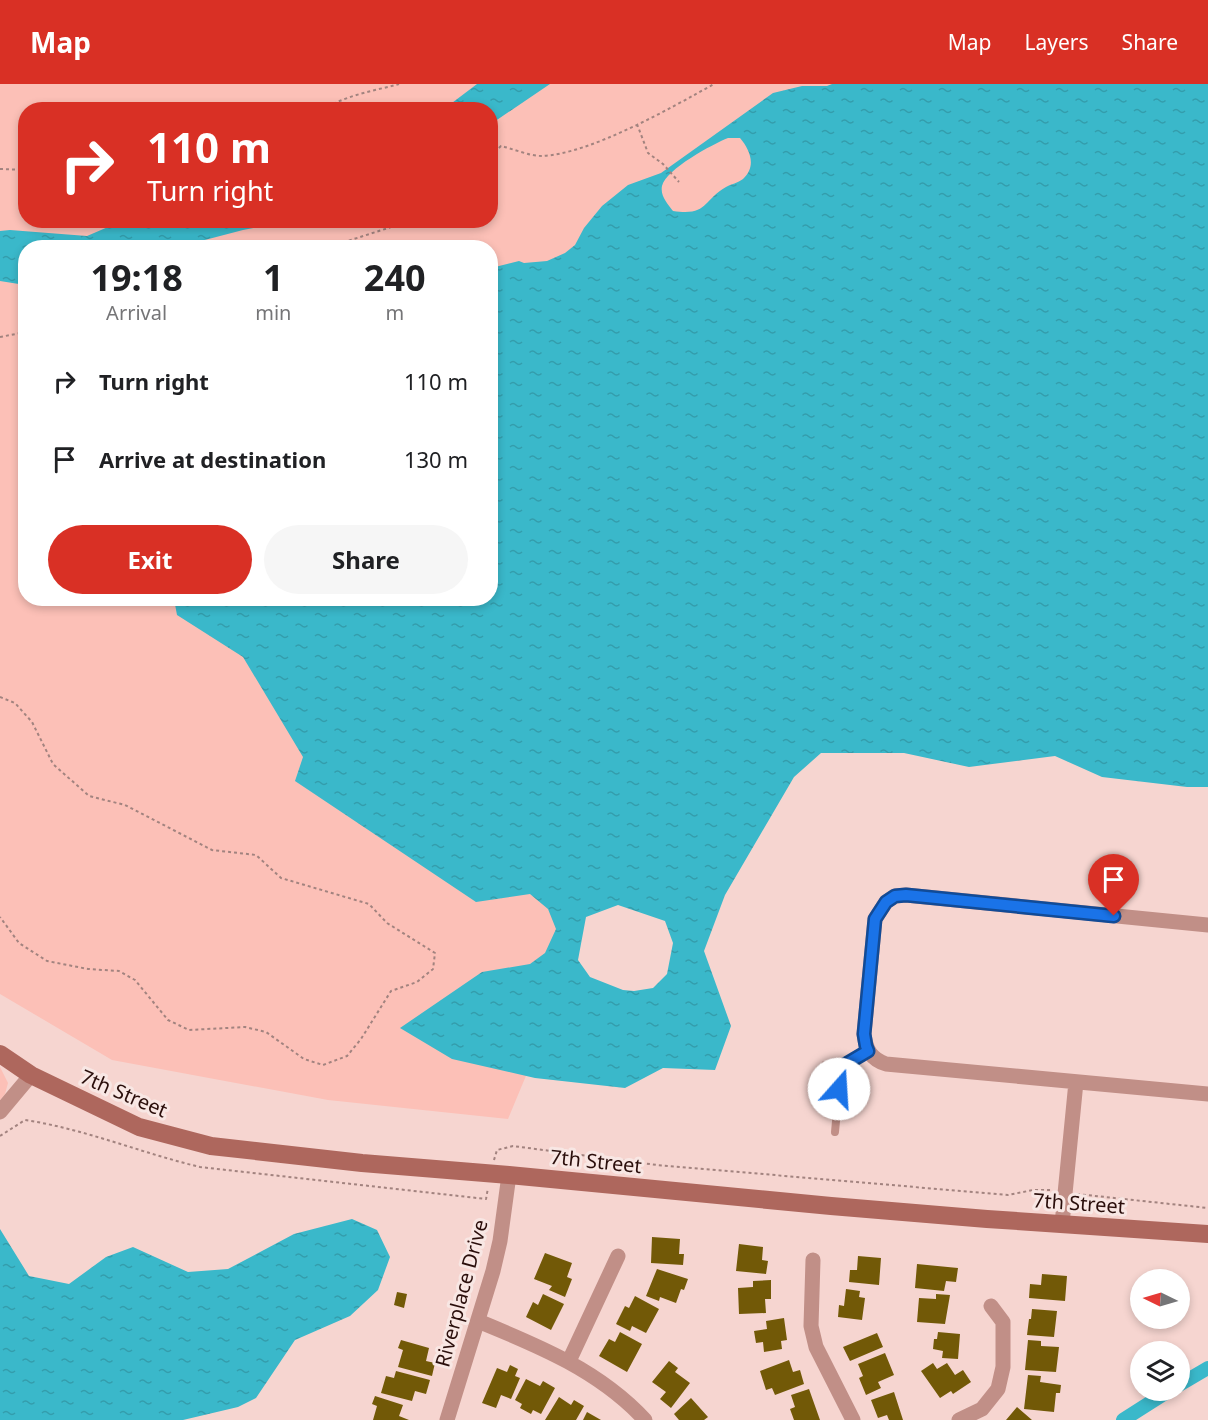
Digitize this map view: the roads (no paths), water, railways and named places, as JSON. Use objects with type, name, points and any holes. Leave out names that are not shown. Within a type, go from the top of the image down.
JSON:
[{"type":"street","points":[[1208,925],[906,895],[895,896],[886,902],[875,919],[864,1034],[868,1051],[886,1065],[1208,1095]]},
{"type":"street","name":"7th Street","points":[[0,1054],[31,1075],[140,1128],[211,1146],[362,1163],[831,1206],[1208,1234]]},
{"type":"street","points":[[0,1112],[31,1075]]},
{"type":"street","points":[[1062,1224],[1076,1082]]},
{"type":"street","name":"Riverplace Drive","points":[[447,1420],[500,1241],[509,1175]]},
{"type":"street","points":[[569,1361],[618,1256]]},
{"type":"street","points":[[813,1260],[811,1326],[816,1347],[853,1420]]},
{"type":"street","points":[[960,1420],[982,1409],[998,1389],[1002,1367],[1002,1322],[991,1306]]},
{"type":"street","points":[[478,1321],[536,1344],[569,1361],[627,1401],[645,1420]]},
{"type":"lane","points":[[825,1065],[841,1067],[868,1051]]},
{"type":"lane","points":[[835,1132],[841,1067]]},
{"type":"water","points":[[477,84],[550,84],[498,119],[498,102],[453,102]]},
{"type":"water","points":[[832,84],[1208,84],[1208,787],[1187,787],[1102,777],[1055,756],[969,767],[904,753],[821,753],[794,777],[725,895],[704,951],[731,1026],[715,1070],[663,1068],[625,1088],[535,1078],[452,1059],[400,1028],[482,972],[530,964],[545,953],[556,929],[548,909],[530,894],[476,902],[295,781],[303,757],[243,657],[177,615],[175,606],[498,606],[498,266],[519,261],[524,263],[547,261],[565,253],[575,245],[584,228],[602,206],[628,185],[661,173],[773,93],[802,86]],"holes":[[[728,138],[740,138],[747,148],[751,163],[747,174],[741,180],[718,192],[699,209],[684,212],[673,211],[662,193],[665,179],[681,165],[712,146]],[[618,905],[665,921],[673,943],[667,974],[653,988],[623,990],[590,977],[578,960],[586,917]]]},
{"type":"water","points":[[106,228],[254,228],[205,240],[18,240],[18,284],[0,281],[0,231],[87,236]]},
{"type":"water","points":[[352,1219],[377,1230],[390,1257],[378,1290],[350,1316],[295,1340],[256,1398],[238,1407],[183,1420],[0,1420],[0,1229],[29,1276],[69,1284],[106,1257],[133,1247],[188,1272],[228,1269],[294,1234]]},
{"type":"waterway","points":[[1190,1379],[1208,1368]]},
{"type":"waterway","points":[[1123,1420],[1153,1401]]}]
